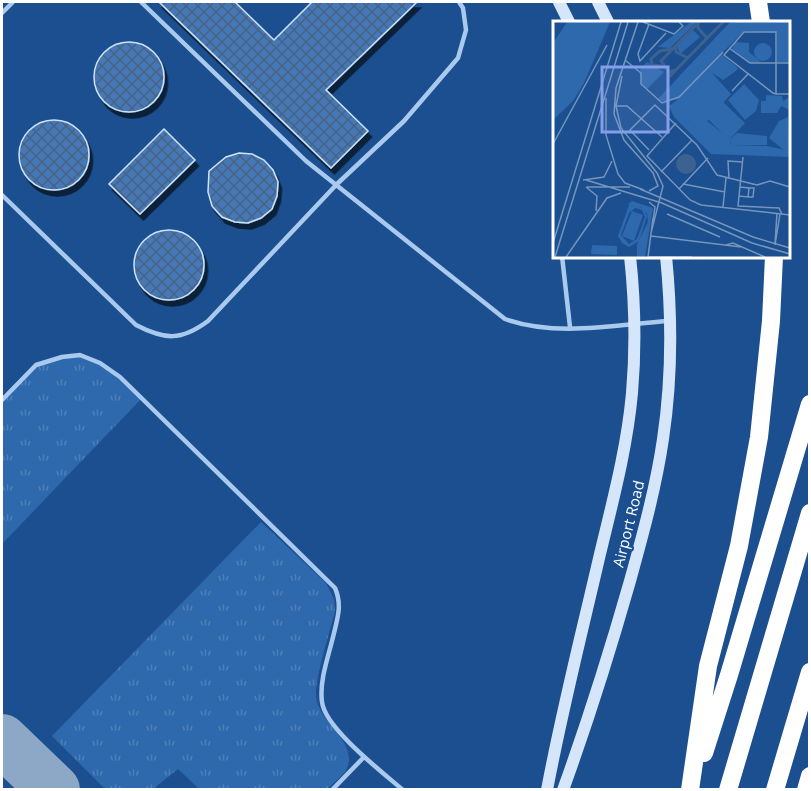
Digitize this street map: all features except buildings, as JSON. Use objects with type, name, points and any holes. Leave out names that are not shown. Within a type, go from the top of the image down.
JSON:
[{"type":"highway","points":[[758,2],[761,21]]},
{"type":"highway","points":[[691,789],[708,666],[739,546],[759,437],[771,321],[774,258]]},
{"type":"highway","points":[[691,789],[729,675],[810,404]]},
{"type":"highway","points":[[728,789],[810,513]]},
{"type":"highway","points":[[775,789],[810,672]]},
{"type":"highway","points":[[806,789],[810,776]]},
{"type":"street","points":[[559,2],[568,21]]},
{"type":"street","points":[[598,2],[608,21]]},
{"type":"street","name":"Airport Road","points":[[547,789],[622,464],[632,394],[635,323],[630,258]]},
{"type":"street","name":"Airport Road","points":[[563,789],[611,650],[650,507],[665,428],[669,369],[670,321],[666,258]]},
{"type":"lane","points":[[2,13],[13,2]]},
{"type":"lane","points":[[141,2],[306,161],[505,318],[522,325],[570,327],[609,327],[670,321]]},
{"type":"lane","points":[[2,195],[136,325],[156,336],[177,336],[194,332],[208,321],[337,184],[404,121],[458,58],[466,30],[463,8],[459,2]]},
{"type":"lane","points":[[562,258],[570,327]]},
{"type":"lane","points":[[2,400],[36,365],[62,357],[80,355],[100,363],[120,376],[330,581],[338,595],[340,608],[322,686],[323,708],[336,727],[364,757],[403,789]]},
{"type":"lane","points":[[332,789],[364,757]]},
{"type":"green space","points":[[80,355],[100,363],[142,398],[2,544],[2,400],[36,365]]},
{"type":"green space","points":[[261,522],[326,583],[334,599],[335,611],[320,666],[316,696],[324,716],[338,734],[348,753],[349,763],[344,773],[327,789],[199,789],[178,769],[153,789],[105,789],[52,736]]},
{"type":"taxiway","points":[[2,740],[54,790]]}]
